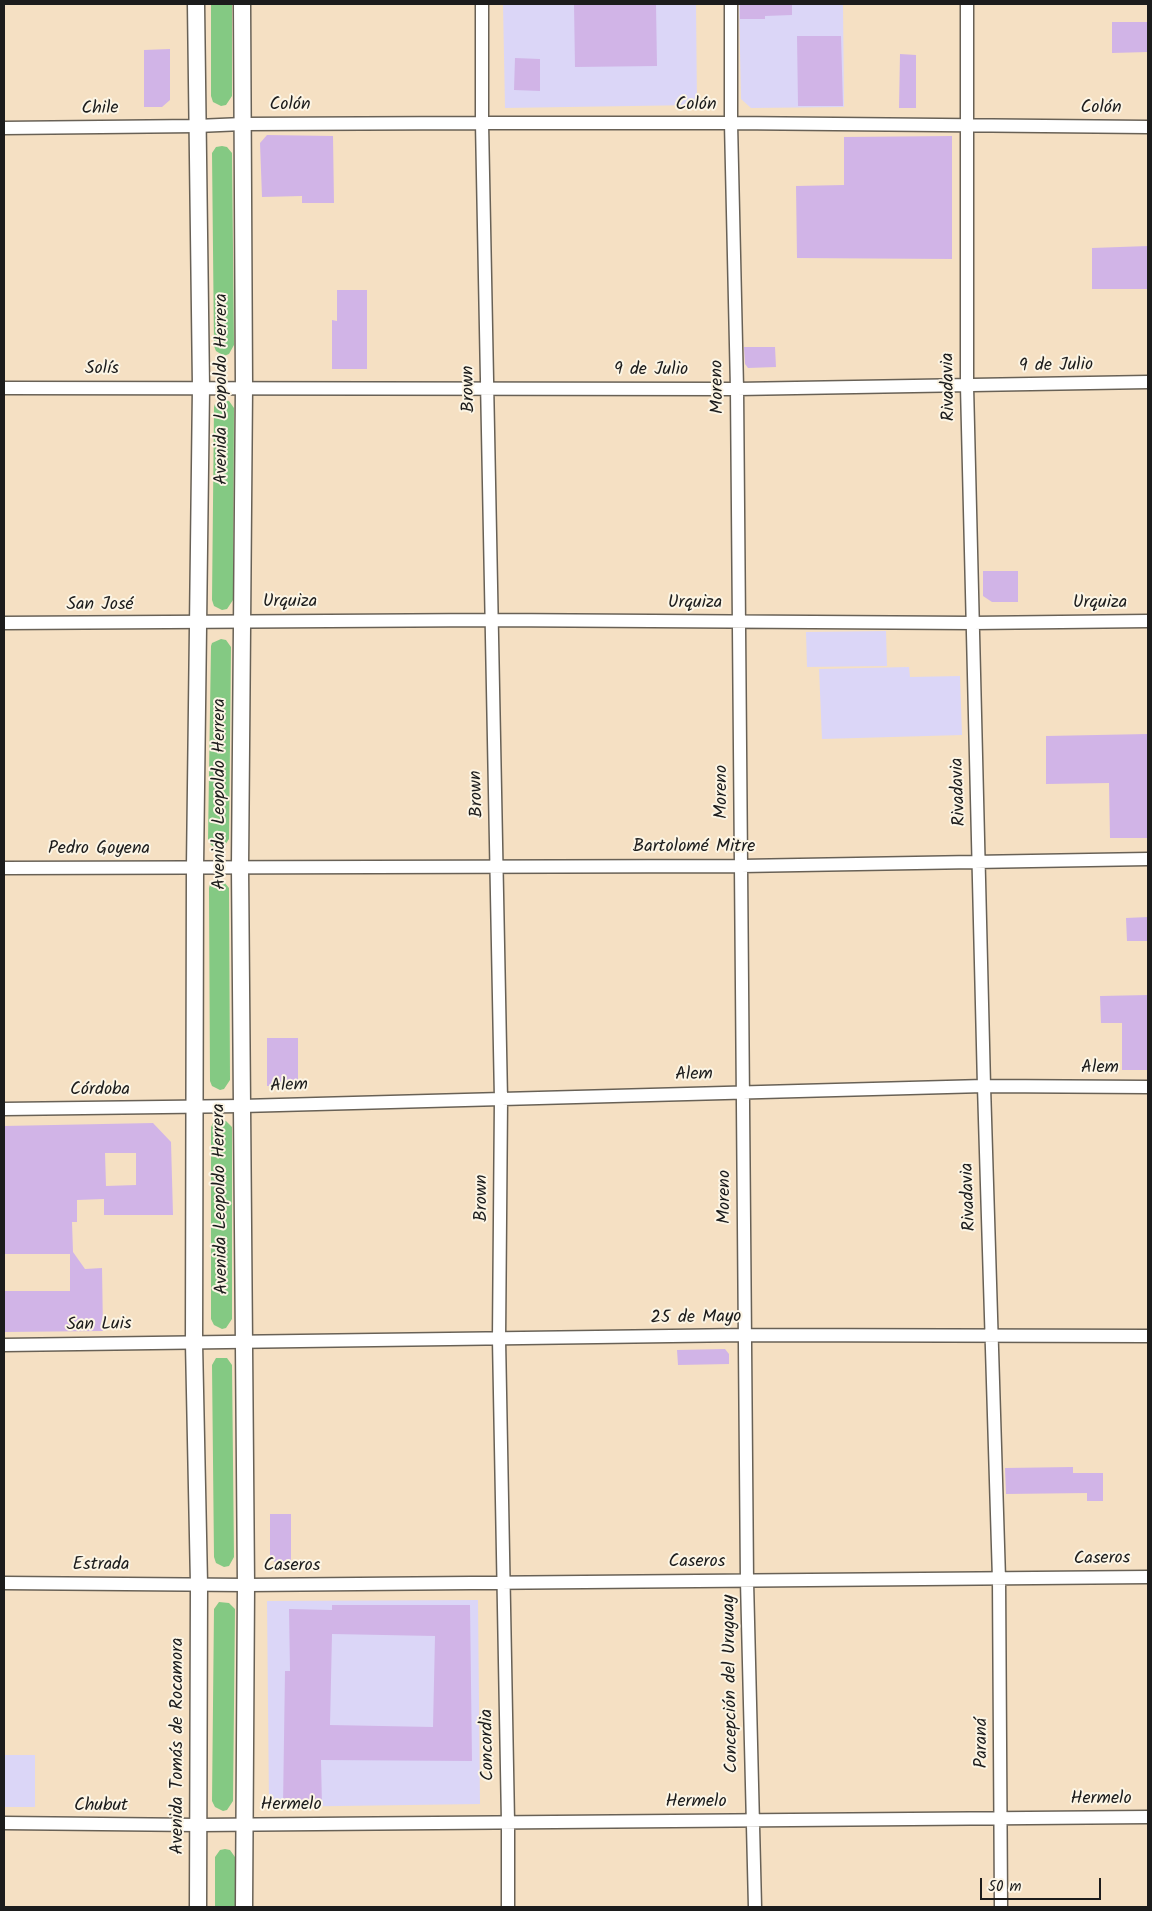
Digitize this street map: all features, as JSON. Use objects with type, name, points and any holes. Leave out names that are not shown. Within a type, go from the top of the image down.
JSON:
[{"type":"street","name":"Avenida Leopoldo Herrera","points":[[196,4],[201,387],[195,867],[196,1108],[194,1343],[199,1584]]},
{"type":"street","name":"Avenida Leopoldo Herrera","points":[[242,4],[244,387],[240,867],[246,1585]]},
{"type":"street","name":"Brown","points":[[482,4],[482,123],[491,620],[498,866],[501,1099],[499,1339],[503,1583]]},
{"type":"street","name":"Moreno","points":[[731,4],[731,123],[737,389],[747,1580]]},
{"type":"street","name":"Rivadavia","points":[[967,4],[967,386],[984,1086],[999,1579]]},
{"type":"street","name":"Colón","points":[[197,126],[243,124],[731,123],[1148,127]]},
{"type":"street","name":"Chile","points":[[4,128],[197,126]]},
{"type":"street","name":"9 de Julio","points":[[244,387],[737,389],[1148,382]]},
{"type":"street","name":"Solís","points":[[4,388],[244,387]]},
{"type":"street","name":"Urquiza","points":[[197,623],[242,621],[491,620],[739,622],[1148,621]]},
{"type":"street","name":"San José","points":[[4,623],[197,623]]},
{"type":"street","name":"Bartolomé Mitre","points":[[240,867],[741,866],[1148,859]]},
{"type":"street","name":"Pedro Goyena","points":[[4,868],[240,867]]},
{"type":"street","name":"Alem","points":[[196,1108],[984,1086],[1148,1087]]},
{"type":"street","name":"Córdoba","points":[[4,1109],[196,1108]]},
{"type":"street","name":"25 de Mayo","points":[[244,1343],[745,1335],[1148,1336]]},
{"type":"street","name":"San Luis","points":[[4,1345],[244,1343]]},
{"type":"street","name":"Caseros","points":[[199,1584],[1148,1577]]},
{"type":"street","name":"Paraná","points":[[999,1579],[1001,1907]]},
{"type":"street","name":"Concepción del Uruguay","points":[[747,1580],[755,1907]]},
{"type":"street","name":"Estrada","points":[[4,1583],[199,1584]]},
{"type":"street","name":"Concordia","points":[[503,1583],[508,1907]]},
{"type":"street","name":"Avenida Tomás de Rocamora","points":[[198,1907],[199,1584]]},
{"type":"street","points":[[244,1907],[246,1585]]},
{"type":"street","name":"Hermelo","points":[[198,1825],[1148,1817]]},
{"type":"street","name":"Chubut","points":[[4,1824],[198,1825]]},
{"type":"shaded area","points":[[503,4],[696,4],[697,105],[505,108]]},
{"type":"shaded area","points":[[739,4],[843,4],[844,107],[751,108],[741,99]]},
{"type":"shaded area","points":[[886,631],[887,666],[807,667],[806,632]]},
{"type":"shaded area","points":[[909,667],[910,677],[960,676],[962,735],[822,739],[819,669]]},
{"type":"shaded area","points":[[478,1600],[480,1804],[269,1807],[267,1601]]},
{"type":"shaded area","points":[[4,1755],[35,1755],[35,1807],[4,1807]]},
{"type":"green space","points":[[211,4],[232,4],[232,96],[226,105],[221,106],[213,102],[211,96]]},
{"type":"green space","points":[[216,147],[227,147],[232,153],[234,345],[229,354],[224,356],[216,351],[214,346],[212,153]]},
{"type":"green space","points":[[224,400],[229,401],[234,408],[233,600],[227,609],[222,610],[214,606],[212,600],[214,407],[215,404]]},
{"type":"green space","points":[[221,639],[226,640],[231,647],[229,839],[223,848],[218,849],[211,845],[208,839],[211,646],[212,643]]},
{"type":"green space","points":[[219,881],[224,882],[229,888],[230,1080],[224,1089],[220,1090],[212,1086],[210,1081],[209,888],[210,884]]},
{"type":"green space","points":[[221,1120],[226,1121],[232,1127],[232,1319],[226,1328],[222,1329],[214,1325],[211,1319],[211,1127],[213,1123]]},
{"type":"green space","points":[[216,1358],[227,1358],[232,1365],[234,1557],[229,1566],[224,1567],[216,1563],[214,1557],[212,1365]]},
{"type":"green space","points":[[219,1602],[229,1603],[235,1609],[233,1801],[227,1810],[223,1811],[215,1807],[212,1801],[214,1609]]},
{"type":"green space","points":[[220,1850],[230,1850],[235,1857],[235,1907],[215,1907],[215,1857]]},
{"type":"building","points":[[574,4],[656,4],[657,66],[575,67]]},
{"type":"building","points":[[740,4],[792,4],[792,15],[765,16],[765,19],[740,19]]},
{"type":"building","points":[[1112,22],[1148,22],[1148,52],[1112,53]]},
{"type":"building","points":[[797,36],[841,36],[843,106],[798,106]]},
{"type":"building","points":[[170,49],[170,100],[162,107],[144,107],[144,50]]},
{"type":"building","points":[[900,54],[916,55],[916,108],[899,108]]},
{"type":"building","points":[[515,58],[540,59],[540,91],[514,90]]},
{"type":"building","points":[[267,135],[333,136],[334,203],[302,203],[302,196],[262,197],[260,143]]},
{"type":"building","points":[[952,136],[952,259],[797,258],[796,186],[844,185],[844,137]]},
{"type":"building","points":[[1148,246],[1148,289],[1092,289],[1092,248]]},
{"type":"building","points":[[337,290],[367,290],[367,369],[332,369],[332,320],[337,321]]},
{"type":"building","points":[[744,347],[775,347],[776,367],[748,368],[745,364]]},
{"type":"building","points":[[983,571],[1018,571],[1018,602],[992,602],[983,596]]},
{"type":"building","points":[[1148,734],[1148,838],[1110,838],[1109,783],[1046,784],[1046,736]]},
{"type":"building","points":[[1148,917],[1148,941],[1127,941],[1126,918]]},
{"type":"building","points":[[1148,995],[1148,1070],[1122,1070],[1122,1023],[1101,1023],[1100,996]]},
{"type":"building","points":[[267,1038],[298,1038],[298,1086],[267,1086]]},
{"type":"building","points":[[153,1123],[171,1142],[173,1215],[104,1215],[104,1199],[77,1200],[77,1222],[72,1222],[73,1252],[85,1269],[102,1268],[103,1331],[4,1332],[4,1291],[70,1291],[70,1254],[4,1254],[4,1126]],"holes":[[[105,1153],[136,1153],[136,1185],[106,1186]]]},
{"type":"building","points":[[725,1349],[729,1354],[729,1364],[678,1365],[677,1350]]},
{"type":"building","points":[[1073,1467],[1073,1473],[1103,1473],[1103,1501],[1087,1501],[1087,1493],[1006,1494],[1005,1468]]},
{"type":"building","points":[[270,1514],[291,1514],[291,1563],[275,1562],[270,1559]]},
{"type":"building","points":[[332,1605],[470,1605],[472,1761],[321,1760],[322,1806],[283,1806],[285,1671],[290,1671],[289,1609],[332,1610]],"holes":[[[332,1634],[435,1636],[433,1727],[330,1725]]]}]
